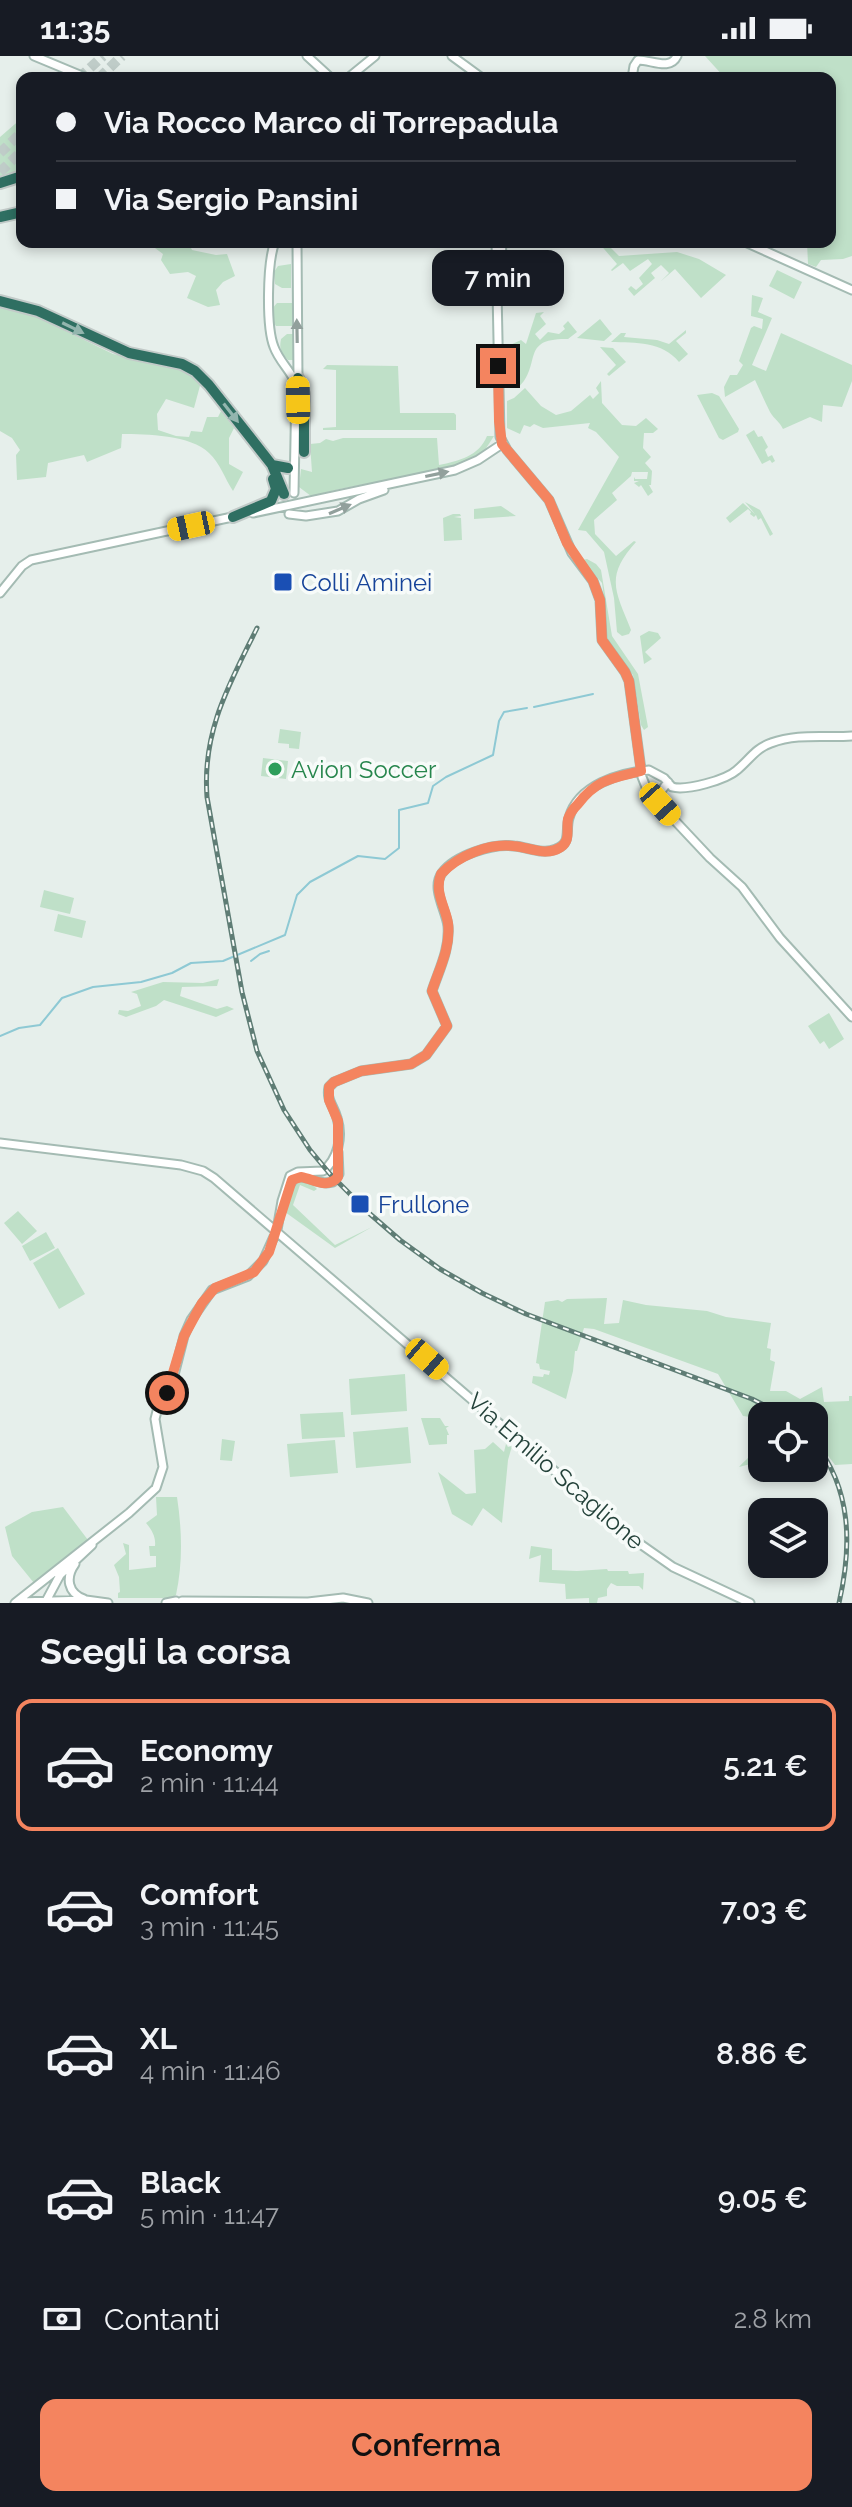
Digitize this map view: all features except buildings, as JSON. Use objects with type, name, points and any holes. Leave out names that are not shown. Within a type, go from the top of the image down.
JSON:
[{"type":"highway","points":[[0,301],[38,311],[129,353],[187,366],[209,385],[272,465],[293,498]]},
{"type":"highway","points":[[298,378],[304,394],[304,452]]},
{"type":"highway","points":[[233,517],[268,504],[275,495],[275,483],[253,442]]},
{"type":"highway","points":[[272,465],[288,468]]},
{"type":"main road","points":[[34,56],[73,72]]},
{"type":"main road","points":[[307,56],[324,72]]},
{"type":"main road","points":[[355,72],[375,56]]},
{"type":"main road","points":[[452,56],[474,72]]},
{"type":"main road","points":[[633,72],[638,60],[670,64],[677,56]]},
{"type":"main road","points":[[274,248],[269,325],[276,351],[296,384],[293,498]]},
{"type":"main road","points":[[293,498],[298,378],[297,248]]},
{"type":"main road","points":[[496,248],[502,444],[549,500],[567,543],[597,588],[602,640],[629,681],[646,788],[710,858],[742,887],[780,938],[852,1017]]},
{"type":"main road","points":[[497,298],[502,248]]},
{"type":"main road","points":[[758,248],[852,290]]},
{"type":"main road","points":[[0,593],[29,564],[44,557],[271,509],[293,498],[395,483],[459,469],[502,444]]},
{"type":"main road","points":[[289,514],[306,516],[343,510],[395,483]]},
{"type":"main road","points":[[282,1206],[295,1177],[330,1183],[338,1177],[338,1121],[329,1100],[329,1087],[361,1071],[415,1063],[426,1055],[446,1029],[446,1021],[432,991],[448,941],[448,924],[438,888],[441,874],[458,861],[489,847],[511,845],[548,852],[563,846],[568,839],[571,814],[591,789],[606,780],[653,770],[678,789],[723,779],[738,770],[762,747],[783,740],[805,736],[852,736]]},
{"type":"main road","points":[[655,799],[668,782]]},
{"type":"main road","name":"Via Emilio Scaglione","points":[[0,1143],[193,1168],[214,1178],[636,1541],[673,1567],[750,1603]]},
{"type":"main road","points":[[319,1183],[337,1150]]},
{"type":"main road","points":[[17,1603],[149,1495],[161,1477],[163,1459],[155,1419],[172,1383],[179,1349],[191,1320],[215,1288],[243,1278],[258,1268],[269,1252],[277,1230],[287,1182],[292,1174],[323,1171]]},
{"type":"main road","points":[[86,1600],[74,1594],[69,1581],[72,1568],[98,1536]]},
{"type":"main road","points":[[46,1602],[60,1575],[83,1555]]},
{"type":"main road","points":[[32,1599],[67,1560]]},
{"type":"main road","points":[[17,1603],[42,1594],[46,1602]]},
{"type":"main road","points":[[166,1603],[308,1602],[343,1598],[368,1603]]},
{"type":"main road","points":[[46,1602],[86,1600],[108,1603]]},
{"type":"main road","points":[[333,1603],[357,1603]]},
{"type":"green space","points":[[705,56],[852,56],[852,256],[821,260],[816,267],[808,264],[807,248],[836,248],[836,72],[720,72]]},
{"type":"green space","points":[[16,123],[16,174],[0,178],[0,137]]},
{"type":"green space","points":[[155,248],[191,248],[216,255],[227,254],[235,276],[216,290],[220,305],[208,307],[187,298],[196,276],[188,272],[170,274],[161,260],[163,254]]},
{"type":"green space","points":[[603,248],[611,248],[619,256],[677,252],[699,259],[726,275],[701,298],[675,269],[660,282],[669,273],[661,265],[651,273],[655,278],[634,296],[628,289],[631,286],[636,290],[643,284],[639,278],[652,264],[648,259],[630,271],[623,263],[612,271],[617,264]]},
{"type":"green space","points":[[291,264],[291,288],[282,288],[275,284],[274,272],[278,266]]},
{"type":"green space","points":[[777,270],[802,282],[794,299],[769,286]]},
{"type":"green space","points":[[752,295],[763,298],[758,312],[772,318],[752,365],[766,371],[781,333],[852,365],[852,381],[842,407],[823,405],[822,422],[810,417],[783,429],[770,412],[755,380],[725,397],[724,387],[730,375],[737,375],[743,365],[739,361],[751,328],[762,329],[763,319],[751,316]]},
{"type":"green space","points":[[277,303],[292,303],[292,326],[276,326],[274,323],[272,311]]},
{"type":"green space","points":[[0,306],[33,315],[113,354],[190,372],[201,382],[194,408],[166,399],[157,414],[158,430],[189,437],[191,431],[202,432],[207,417],[218,417],[221,411],[234,428],[229,438],[229,464],[243,472],[233,491],[216,461],[201,447],[180,439],[143,434],[122,434],[121,448],[87,462],[84,455],[48,463],[46,477],[17,480],[16,455],[20,450],[12,438],[0,431]]},
{"type":"green space","points":[[544,312],[540,316],[546,324],[535,334],[540,340],[548,332],[559,334],[568,321],[577,332],[568,339],[543,343],[534,354],[525,379],[518,388],[509,387],[505,381],[506,347],[521,340],[526,344],[536,313]]},
{"type":"green space","points":[[600,319],[612,334],[604,341],[577,338]]},
{"type":"green space","points":[[686,330],[676,341],[688,354],[679,362],[657,347],[611,342],[621,333],[626,333],[624,337],[669,344]]},
{"type":"green space","points":[[287,334],[294,334],[294,360],[288,360],[281,351],[281,339]]},
{"type":"green space","points":[[600,347],[613,348],[626,362],[609,376],[607,374],[616,365]]},
{"type":"green space","points":[[327,365],[398,366],[400,413],[454,413],[456,430],[323,430],[336,427],[336,370],[323,369]]},
{"type":"green space","points":[[601,381],[602,403],[622,425],[636,426],[646,418],[658,429],[653,433],[644,433],[643,448],[651,457],[645,463],[652,471],[649,485],[653,492],[648,496],[641,485],[639,487],[634,483],[639,481],[634,481],[634,477],[647,479],[648,472],[632,472],[612,493],[617,500],[594,520],[595,534],[616,556],[636,542],[616,575],[618,595],[631,630],[622,636],[617,632],[614,598],[604,552],[586,531],[578,530],[619,457],[596,432],[588,428],[590,423],[543,428],[534,424],[530,427],[524,425],[520,434],[507,428],[507,401],[525,388],[541,406],[556,415],[571,411],[590,395],[593,399],[599,393],[596,388]]},
{"type":"green space","points":[[712,393],[719,396],[739,429],[723,440],[719,438],[697,395]]},
{"type":"green space","points":[[754,430],[768,447],[765,450],[768,457],[772,455],[775,461],[772,463],[770,460],[762,464],[746,435]]},
{"type":"green space","points":[[487,436],[494,436],[483,453],[453,467],[311,496],[299,487],[301,469],[312,472],[310,444],[326,439],[437,438],[439,465],[474,453]]},
{"type":"green space","points":[[745,502],[760,510],[773,534],[770,536],[761,518],[758,520],[748,509],[730,523],[726,518],[743,503],[755,514]]},
{"type":"green space","points":[[501,506],[516,516],[474,519],[474,509]]},
{"type":"green space","points":[[453,514],[461,516],[454,517],[461,518],[462,540],[444,541],[443,518]]},
{"type":"green space","points":[[587,559],[601,570],[612,636],[638,674],[648,727],[644,730],[633,675],[605,639],[602,583],[582,560]]},
{"type":"green space","points":[[649,631],[658,633],[661,638],[645,652],[652,659],[644,664],[640,636]]},
{"type":"green space","points":[[280,729],[301,732],[299,749],[278,743]]},
{"type":"green space","name":"Avion Soccer","points":[[263,758],[288,761],[286,779],[261,776]]},
{"type":"green space","points":[[44,890],[74,898],[70,914],[40,907]]},
{"type":"green space","points":[[58,914],[86,921],[82,938],[54,931]]},
{"type":"green space","points":[[219,979],[217,986],[182,987],[180,996],[217,1009],[227,1006],[234,1009],[216,1017],[164,1000],[126,1017],[118,1014],[119,1010],[128,1011],[141,1006],[137,994],[131,992],[163,982],[203,983]]},
{"type":"green space","points":[[829,1013],[844,1039],[829,1049],[824,1041],[820,1044],[808,1026]]},
{"type":"green space","points":[[298,1180],[311,1183],[317,1189],[314,1191],[300,1185],[293,1205],[335,1245],[372,1227],[335,1248],[285,1212],[293,1184]]},
{"type":"green space","points":[[18,1211],[37,1231],[22,1244],[4,1223]]},
{"type":"green space","points":[[46,1232],[55,1248],[30,1261],[22,1246]]},
{"type":"green space","points":[[58,1248],[85,1294],[59,1309],[33,1263]]},
{"type":"green space","points":[[607,1298],[604,1324],[619,1323],[623,1300],[771,1323],[767,1348],[771,1349],[770,1360],[775,1362],[770,1391],[786,1391],[800,1399],[822,1387],[824,1402],[748,1402],[748,1417],[743,1416],[718,1374],[584,1328],[575,1351],[566,1399],[532,1383],[533,1376],[543,1377],[550,1371],[540,1369],[536,1363],[545,1302]]},
{"type":"green space","points":[[405,1374],[407,1411],[351,1415],[349,1379]]},
{"type":"green space","points":[[849,1396],[852,1396],[852,1464],[835,1465],[828,1456],[828,1402],[824,1402],[849,1401]]},
{"type":"green space","points":[[343,1412],[345,1437],[302,1439],[300,1414]]},
{"type":"green space","points":[[421,1418],[440,1418],[445,1426],[449,1426],[446,1428],[449,1435],[447,1444],[429,1445]]},
{"type":"green space","points":[[408,1427],[411,1463],[356,1468],[353,1432]]},
{"type":"green space","points":[[222,1439],[235,1441],[232,1461],[220,1460]]},
{"type":"green space","points":[[335,1440],[338,1473],[290,1477],[287,1444]]},
{"type":"green space","points":[[493,1442],[504,1452],[506,1444],[512,1446],[502,1523],[483,1508],[472,1526],[452,1514],[438,1472],[466,1494],[476,1493],[474,1450],[485,1449]]},
{"type":"green space","points":[[156,1497],[177,1497],[181,1546],[176,1595],[170,1598],[118,1598],[119,1577],[114,1565],[126,1554],[123,1543],[129,1545],[129,1570],[156,1567],[156,1556],[150,1556],[149,1546],[155,1546],[155,1540],[146,1523],[157,1515]]},
{"type":"green space","points":[[63,1507],[88,1540],[34,1583],[12,1556],[5,1527],[32,1512]]},
{"type":"green space","points":[[531,1546],[552,1549],[552,1570],[607,1569],[628,1571],[629,1574],[644,1573],[643,1590],[639,1586],[611,1583],[607,1596],[598,1598],[597,1603],[589,1603],[589,1598],[566,1599],[565,1584],[539,1582],[541,1555],[529,1559]]},
{"type":"waterway","points":[[534,707],[593,694]]},
{"type":"waterway","points":[[0,1036],[19,1028],[40,1025],[62,998],[93,987],[141,982],[172,973],[191,963],[223,961],[285,935],[297,895],[310,882],[358,856],[385,859],[399,848],[399,810],[428,803],[433,786],[493,755],[499,721],[504,712],[527,708]]},
{"type":"waterway","points":[[251,961],[269,951]]},
{"type":"tunnel","points":[[86,72],[103,56]]},
{"type":"tunnel","points":[[105,72],[122,56]]},
{"type":"tunnel","points":[[0,153],[16,138]]},
{"type":"tunnel","points":[[0,172],[16,157]]},
{"type":"railway","points":[[257,628],[228,689],[213,730],[207,797],[242,992],[257,1051],[284,1110],[330,1174],[400,1240],[440,1269],[526,1314],[758,1402]]},
{"type":"railway","points":[[828,1462],[836,1479],[846,1519],[846,1560],[839,1603]]},
{"type":"place","name":"Colli Aminei","points":[[283,582]]},
{"type":"place","name":"Avion Soccer","points":[[275,769]]},
{"type":"place","name":"Frullone","points":[[360,1204]]},
{"type":"route","points":[[167,1393],[184,1336],[202,1303],[215,1288],[254,1272],[269,1252],[292,1180],[306,1177],[328,1184],[338,1177],[338,1121],[327,1094],[329,1087],[334,1082],[374,1067],[415,1063],[426,1055],[446,1029],[445,1017],[432,991],[448,941],[448,924],[438,888],[441,874],[458,861],[489,847],[511,845],[548,852],[563,846],[568,839],[568,819],[591,789],[606,780],[641,771],[629,681],[604,646],[597,588],[572,553],[549,500],[502,444],[498,366]]}]
